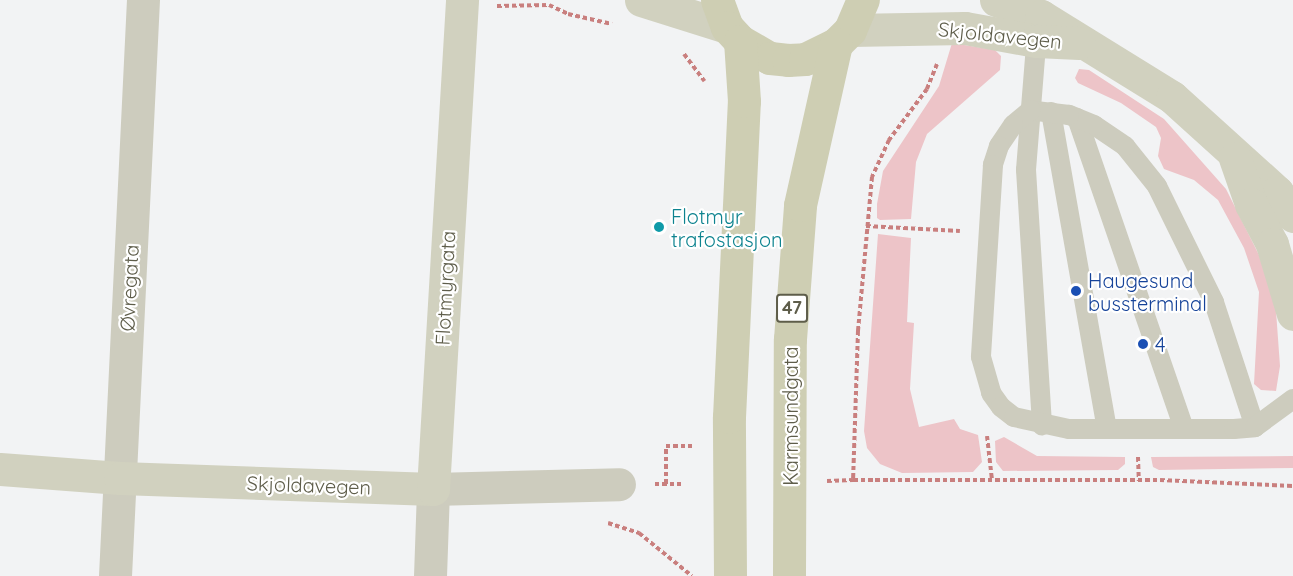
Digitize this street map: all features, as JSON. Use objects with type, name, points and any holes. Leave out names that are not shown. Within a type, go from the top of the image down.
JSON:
[{"type":"main road","name":"47","points":[[843,37],[863,0]]},
{"type":"main road","points":[[728,23],[762,55],[788,60],[821,53],[843,37]]},
{"type":"main road","points":[[728,23],[744,101],[729,417],[730,576]]},
{"type":"main road","name":"Karmsundgata","points":[[789,576],[789,339],[800,205],[843,37]]},
{"type":"street","name":"Øvregata","points":[[115,576],[143,0]]},
{"type":"street","points":[[641,0],[728,23]]},
{"type":"street","name":"Skjoldavegen","points":[[996,0],[1039,28],[1079,43],[1134,71],[1172,97],[1235,158],[1277,192],[1293,216]]},
{"type":"street","name":"Flotmyrgata","points":[[429,576],[462,4]]},
{"type":"street","name":"Skjoldavegen","points":[[843,37],[965,28],[1039,28]]},
{"type":"street","name":"Skjoldavegen","points":[[1235,158],[1251,204],[1272,244],[1293,314]]},
{"type":"street","name":"Skjoldavegen","points":[[0,469],[120,478],[433,489],[619,484]]},
{"type":"lane","points":[[1039,28],[1026,170],[1042,425]]},
{"type":"lane","points":[[1255,427],[1214,302],[1157,186],[1125,146],[1077,118],[1030,110],[1013,125],[999,146],[993,165],[981,357],[991,393],[1001,408],[1014,417],[1042,425],[1107,429],[1255,427],[1293,399]]},
{"type":"lane","points":[[1051,112],[1107,429]]},
{"type":"lane","points":[[1077,118],[1184,429]]},
{"type":"path","points":[[462,4],[549,4],[568,15],[621,26]]},
{"type":"path","points":[[682,52],[695,65],[705,87]]},
{"type":"path","points":[[866,226],[912,228]]},
{"type":"path","points":[[985,429],[992,480]]},
{"type":"path","points":[[696,435],[696,458]]},
{"type":"path","points":[[666,484],[666,446],[687,446]]},
{"type":"path","points":[[1138,457],[1139,481]]},
{"type":"path","points":[[821,481],[853,480]]},
{"type":"path","points":[[605,522],[639,533],[692,576]]},
{"type":"path","points":[[692,576],[693,564]]},
{"type":"shaded area","points":[[952,43],[995,50],[1001,56],[1000,70],[927,134],[916,162],[911,219],[880,220],[877,218],[877,204],[883,171],[939,86]]},
{"type":"shaded area","points":[[1079,69],[1089,70],[1164,119],[1226,189],[1259,255],[1276,311],[1280,366],[1276,391],[1261,390],[1254,384],[1259,292],[1244,248],[1218,200],[1194,180],[1164,169],[1158,156],[1161,138],[1156,127],[1121,103],[1078,83],[1075,78]]},
{"type":"shaded area","points":[[878,234],[911,238],[907,322],[914,323],[910,389],[919,427],[954,419],[960,429],[978,435],[982,462],[973,472],[902,473],[880,464],[867,448],[864,431]]},
{"type":"shaded area","points":[[1004,437],[1037,456],[1125,457],[1125,464],[1118,470],[1003,471],[996,462],[995,441]]},
{"type":"shaded area","points":[[1293,456],[1293,468],[1159,470],[1153,467],[1151,457]]},
{"type":"place","name":"Flotmyr trafostasjon","points":[[659,227]]},
{"type":"place","name":"Haugesund bussterminal","points":[[1076,291]]},
{"type":"place","name":"4","points":[[1143,344]]}]
